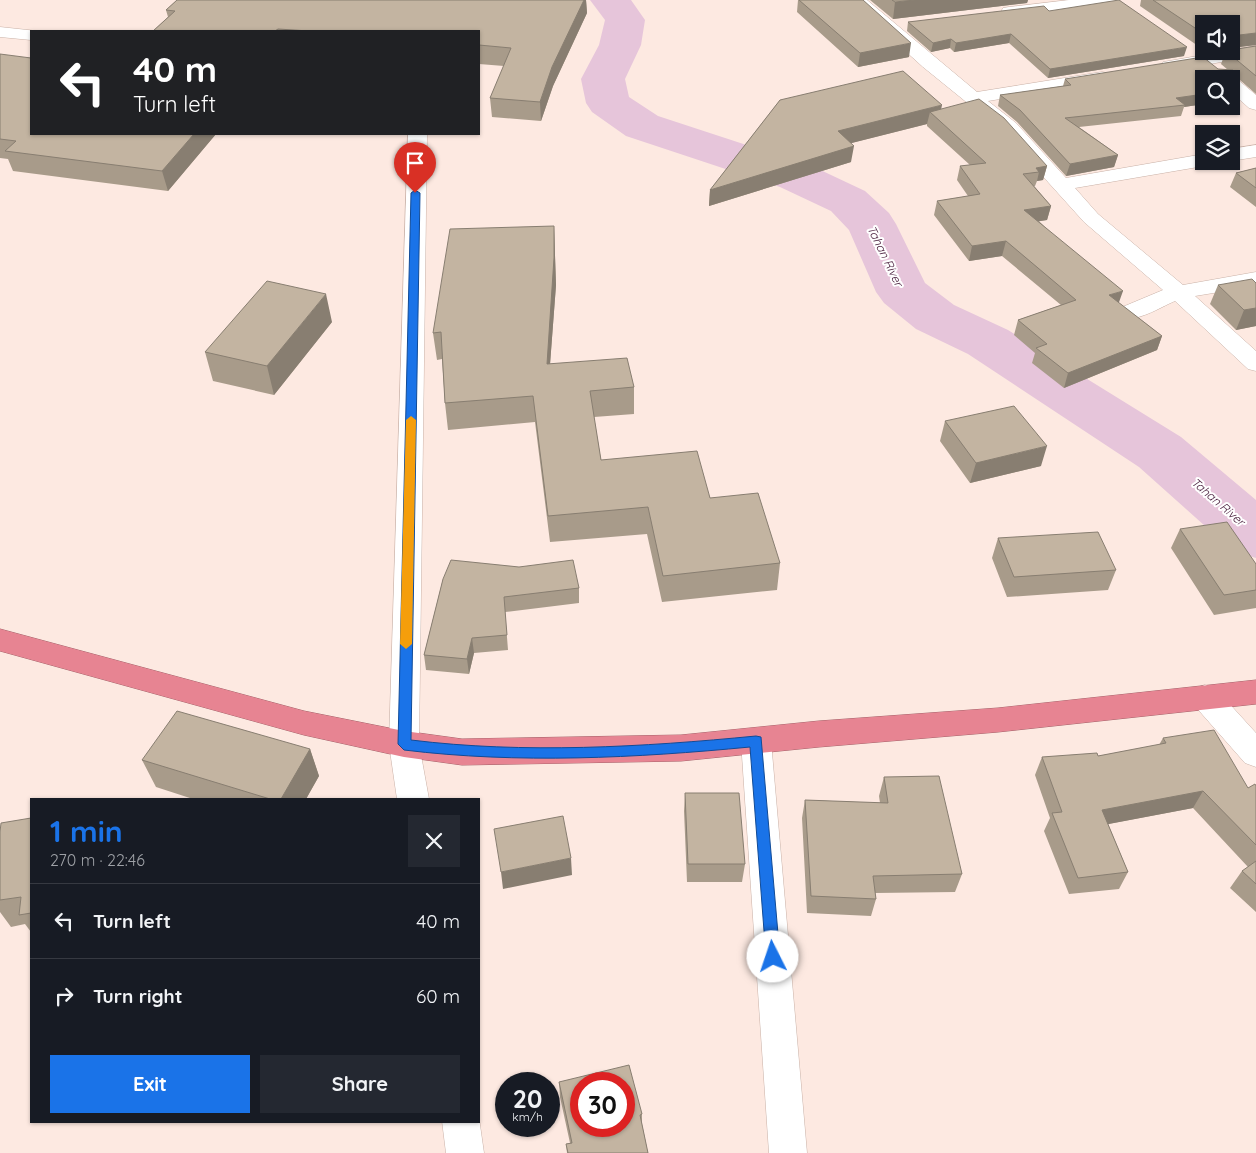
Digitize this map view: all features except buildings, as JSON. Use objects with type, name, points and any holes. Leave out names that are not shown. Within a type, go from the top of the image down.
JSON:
[{"type":"highway","points":[[0,640],[304,724],[404,744],[462,752],[681,748],[998,720],[1256,692]]},
{"type":"street","points":[[857,0],[1008,127],[1091,218],[1178,292],[1256,364]]},
{"type":"street","points":[[994,14],[1118,2]]},
{"type":"street","points":[[887,27],[906,24]]},
{"type":"street","points":[[0,32],[30,35]]},
{"type":"street","points":[[1187,46],[1195,53]]},
{"type":"street","points":[[1240,54],[1256,51]]},
{"type":"street","points":[[1156,68],[1204,60],[1216,70]]},
{"type":"street","points":[[973,98],[1117,74]]},
{"type":"street","points":[[1240,91],[1256,104]]},
{"type":"street","points":[[412,798],[404,744],[417,135]]},
{"type":"street","points":[[1240,154],[1256,151]]},
{"type":"street","points":[[1062,185],[1195,162]]},
{"type":"street","points":[[1128,313],[1178,292],[1256,279]]},
{"type":"street","points":[[1205,697],[1256,754]]},
{"type":"street","points":[[756,741],[788,1153]]},
{"type":"street","points":[[461,1123],[466,1153]]},
{"type":"waterway","name":"Tahan River","points":[[610,0],[625,20],[620,45],[603,79],[608,103],[642,126],[797,177],[848,201],[871,224],[903,292],[935,317],[988,342],[1160,452],[1256,535]]},
{"type":"slow traffic","points":[[406,644],[411,420]]},
{"type":"route","points":[[415,193],[404,744],[462,752],[531,752],[681,748],[756,741],[773,957]]}]
